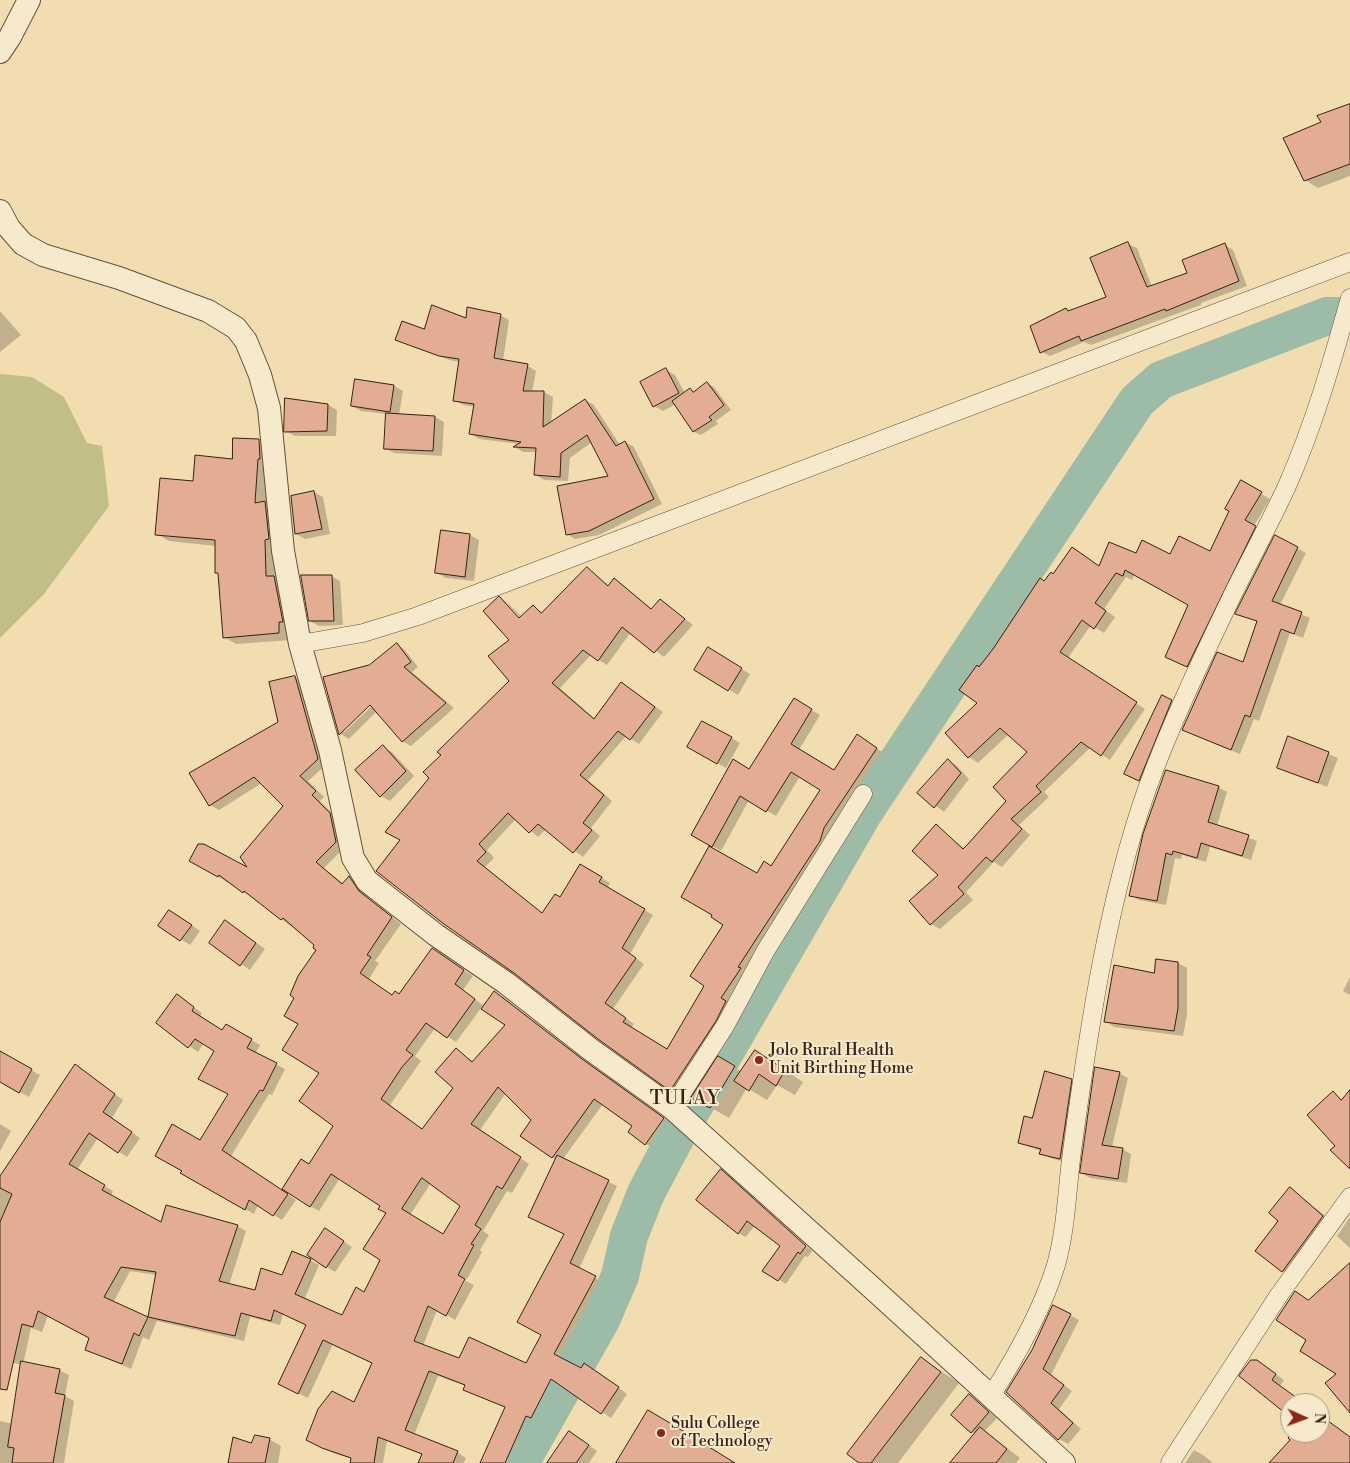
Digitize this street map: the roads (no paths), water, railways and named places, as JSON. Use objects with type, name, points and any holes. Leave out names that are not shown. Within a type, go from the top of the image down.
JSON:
[{"type":"street","points":[[0,52],[29,0]]},
{"type":"street","points":[[0,211],[9,228],[23,244],[43,255],[120,278],[208,311],[236,328],[246,341],[260,375],[269,408],[283,551],[300,644],[330,750],[353,858],[367,882],[436,935],[506,983],[681,1117],[1064,1463]]},
{"type":"street","points":[[300,644],[363,633],[418,616],[1350,262]]},
{"type":"street","points":[[992,1396],[1028,1331],[1056,1266],[1062,1240],[1073,1144],[1098,989],[1119,886],[1147,789],[1232,596],[1286,488],[1314,420],[1349,302]]},
{"type":"street","points":[[681,1117],[725,1026],[766,950],[863,794]]},
{"type":"street","points":[[1170,1463],[1279,1295],[1350,1197]]},
{"type":"waterway","points":[[520,1463],[601,1320],[620,1276],[629,1236],[646,1193],[673,1142],[864,812],[1137,401],[1161,380],[1327,316],[1350,316]]},
{"type":"place","name":"Jolo Rural Health Unit Birthing Home","points":[[759,1060]]},
{"type":"place","name":"Sulu College of Technology","points":[[661,1433]]},
{"type":"district","name":"TULAY","points":[[685,1099]]}]
